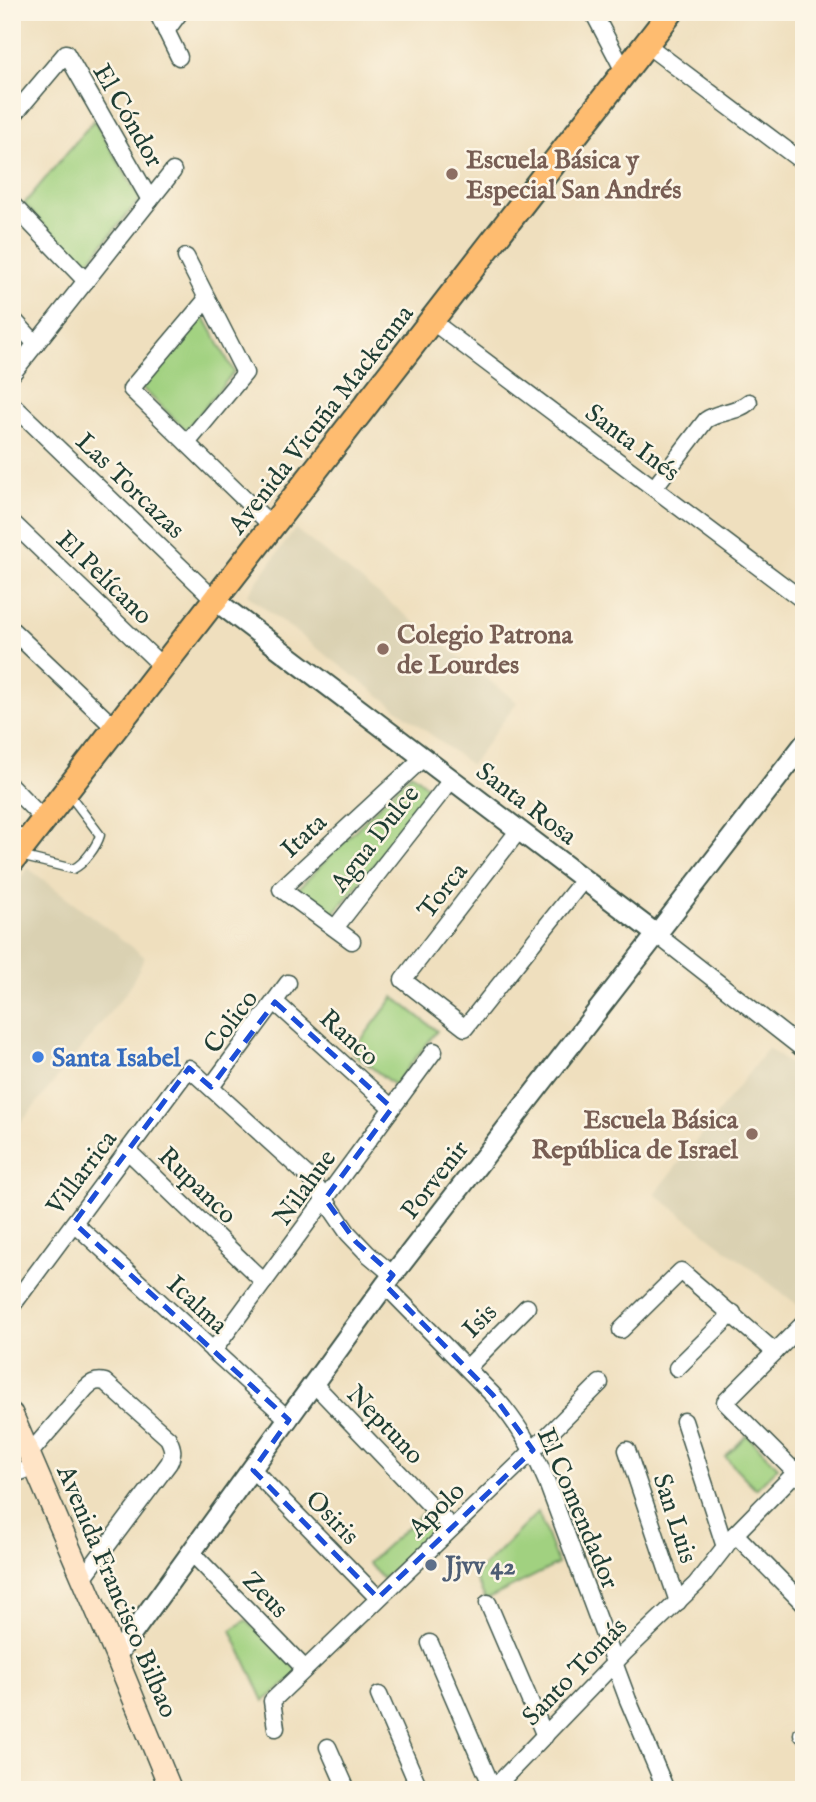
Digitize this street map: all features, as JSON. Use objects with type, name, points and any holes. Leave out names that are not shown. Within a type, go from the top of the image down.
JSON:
[{"type":"main road","name":"Avenida Vicuña Mackenna","points":[[23,841],[68,791],[671,12]]},
{"type":"main road","name":"Avenida Francisco Bilbao","points":[[12,1414],[171,1790]]},
{"type":"street","points":[[157,12],[179,57]]},
{"type":"street","points":[[166,31],[180,12]]},
{"type":"street","points":[[593,12],[625,74]]},
{"type":"street","points":[[647,45],[804,163]]},
{"type":"street","name":"El Cóndor","points":[[12,117],[66,53],[150,200]]},
{"type":"street","name":"El Cóndor","points":[[12,374],[173,171]]},
{"type":"street","points":[[12,204],[86,281]]},
{"type":"street","points":[[187,257],[245,373],[187,443]]},
{"type":"street","points":[[207,299],[131,389],[273,527]]},
{"type":"street","points":[[12,318],[36,344]]},
{"type":"street","name":"Santa Inés","points":[[433,322],[804,601]]},
{"type":"street","points":[[654,488],[706,420],[743,408],[749,402]]},
{"type":"street","name":"Las Torcazas","points":[[12,404],[216,601]]},
{"type":"street","name":"El Pelícano","points":[[12,522],[163,667]]},
{"type":"street","name":"Santa Rosa","points":[[216,601],[656,934],[804,1050]]},
{"type":"street","points":[[12,630],[116,729]]},
{"type":"street","name":"Porvenir","points":[[116,1656],[389,1280],[804,744]]},
{"type":"street","name":"Itata","points":[[352,941],[281,889],[424,757]]},
{"type":"street","name":"Agua Dulce","points":[[335,928],[452,779]]},
{"type":"street","points":[[12,787],[23,841]]},
{"type":"street","name":"Torca","points":[[519,830],[403,980],[465,1028],[583,879]]},
{"type":"street","name":"Colico","points":[[211,1087],[288,983]]},
{"type":"street","name":"Ranco","points":[[275,1002],[392,1108]]},
{"type":"street","name":"Nilahue","points":[[213,1352],[434,1051]]},
{"type":"street","name":"El Comendador","points":[[189,1068],[317,1186],[356,1242],[508,1412],[533,1450],[546,1480],[666,1790]]},
{"type":"street","name":"Villarrica","points":[[12,1306],[189,1068]]},
{"type":"street","name":"Rupanco","points":[[128,1151],[264,1282]]},
{"type":"street","name":"Icalma","points":[[74,1223],[289,1420]]},
{"type":"street","points":[[621,1330],[681,1271],[733,1313],[775,1352]]},
{"type":"street","name":"Isis","points":[[467,1368],[527,1307]]},
{"type":"street","points":[[677,1368],[733,1313]]},
{"type":"street","points":[[801,1472],[725,1402],[804,1323]]},
{"type":"street","points":[[12,1475],[32,1460],[86,1388],[99,1380],[105,1382],[168,1438],[173,1456],[169,1463],[83,1578]]},
{"type":"street","name":"Apolo","points":[[276,1728],[272,1701],[600,1382]]},
{"type":"street","name":"Neptuno","points":[[314,1384],[452,1528]]},
{"type":"street","points":[[684,1421],[730,1540],[804,1604]]},
{"type":"street","name":"San Luis","points":[[627,1450],[678,1602]]},
{"type":"street","name":"Osiris","points":[[253,1469],[378,1598]]},
{"type":"street","name":"Santo Tomás","points":[[493,1789],[696,1584],[730,1540],[801,1472]]},
{"type":"street","name":"Zeus","points":[[192,1553],[305,1669]]},
{"type":"street","points":[[488,1603],[545,1736]]},
{"type":"street","points":[[429,1643],[493,1789]]},
{"type":"street","points":[[379,1695],[420,1790]]},
{"type":"street","points":[[328,1746],[347,1790]]},
{"type":"lane","points":[[23,841],[73,869],[78,867],[99,841],[100,835],[68,791]]},
{"type":"highlighted area","points":[[275,1002],[392,1108],[325,1199],[356,1242],[393,1275],[385,1285],[493,1395],[533,1450],[378,1598],[253,1470],[289,1420],[74,1223],[189,1068],[211,1087]]},
{"type":"shaded area","name":"Colegio Patrona de Lourdes","points":[[295,529],[517,702],[471,765],[247,595]]},
{"type":"shaded area","points":[[28,868],[145,957],[128,990],[12,1134],[12,888]]},
{"type":"shaded area","name":"Escuela Básica República de Israel","points":[[768,1048],[804,1075],[804,1301],[799,1306],[655,1194]]},
{"type":"green space","points":[[94,120],[140,199],[84,267],[24,204]]},
{"type":"green space","points":[[202,313],[234,372],[186,430],[141,387]]},
{"type":"green space","points":[[411,773],[434,792],[332,916],[297,890]]},
{"type":"green space","points":[[394,997],[437,1031],[394,1085],[352,1052]]},
{"type":"green space","points":[[747,1435],[778,1467],[756,1489],[725,1457]]},
{"type":"green space","points":[[425,1511],[440,1527],[383,1579],[368,1563]]},
{"type":"green space","points":[[538,1512],[558,1564],[486,1600],[474,1576]]},
{"type":"green space","points":[[246,1620],[300,1673],[264,1701],[231,1630]]},
{"type":"place","name":"Escuela Básica y Especial San Andrés","points":[[452,174]]},
{"type":"place","name":"Colegio Patrona de Lourdes","points":[[383,649]]},
{"type":"place","name":"Santa Isabel","points":[[38,1057]]},
{"type":"place","name":"Escuela Básica República de Israel","points":[[752,1134]]},
{"type":"place","name":"Jjvv 42","points":[[431,1565]]}]
